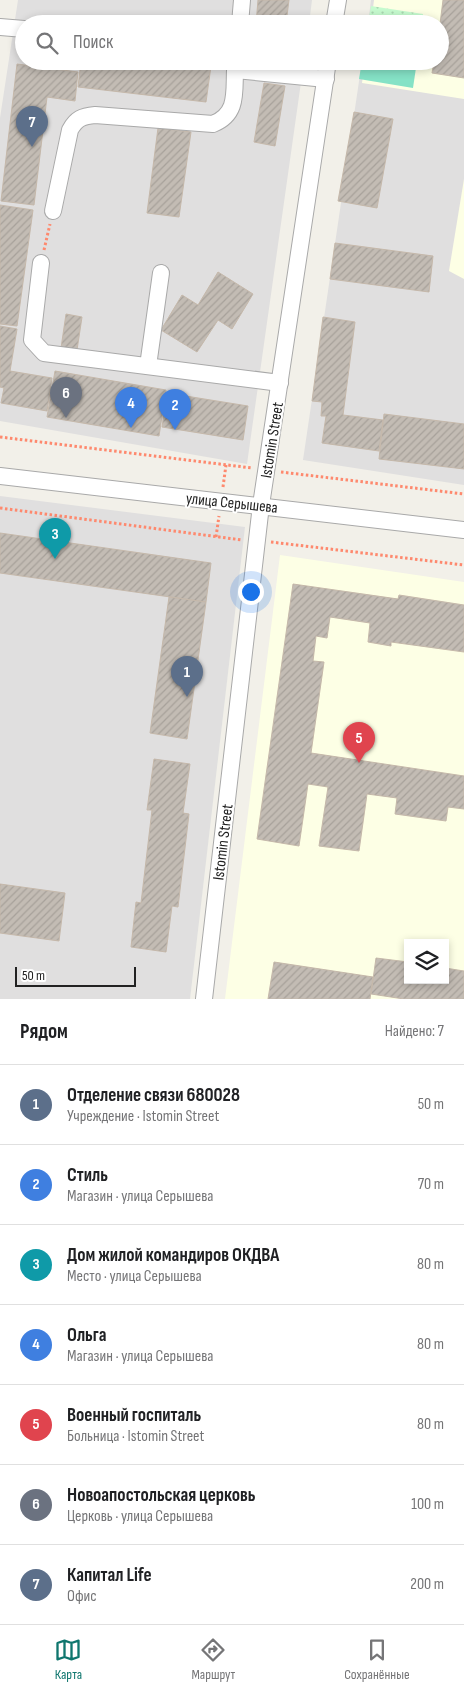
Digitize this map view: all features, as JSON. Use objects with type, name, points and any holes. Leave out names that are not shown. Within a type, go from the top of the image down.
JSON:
[{"type":"street","points":[[241,15],[242,0]]},
{"type":"street","points":[[336,15],[338,0]]},
{"type":"street","points":[[0,27],[15,28]]},
{"type":"street","points":[[53,211],[70,130],[74,122],[84,116],[95,115],[213,124],[228,114],[233,104],[235,70]]},
{"type":"street","points":[[263,70],[326,79]]},
{"type":"street","name":"Istomin Street","points":[[204,999],[261,505],[327,70]]},
{"type":"street","points":[[41,262],[32,340],[44,353],[280,383]]},
{"type":"street","points":[[148,366],[161,273]]},
{"type":"street","name":"улица Серышева","points":[[0,476],[464,530]]},
{"type":"path","points":[[41,262],[53,211]]},
{"type":"path","points":[[0,438],[464,494]]},
{"type":"path","points":[[0,508],[206,536],[464,565]]},
{"type":"shaded area","points":[[18,0],[312,0],[310,15],[16,15]]},
{"type":"shaded area","points":[[371,0],[464,0],[464,485],[303,460],[361,70],[449,70],[449,15],[369,15]]},
{"type":"shaded area","points":[[374,0],[464,0],[464,99],[362,83],[364,70],[449,70],[449,15],[372,15]]},
{"type":"shaded area","points":[[15,20],[15,70],[303,70],[247,464],[0,421],[0,118]]},
{"type":"shaded area","points":[[464,179],[464,279],[449,271]]},
{"type":"shaded area","points":[[0,496],[245,527],[190,999],[0,999]]},
{"type":"shaded area","points":[[280,555],[464,582],[464,999],[225,999]]},
{"type":"green space","points":[[371,6],[423,14],[423,15],[370,15]]},
{"type":"green space","points":[[360,70],[416,70],[413,88],[359,79]]},
{"type":"building","points":[[258,0],[289,0],[287,15],[257,15]]},
{"type":"building","points":[[443,0],[464,0],[464,78],[432,73],[432,70],[449,70],[449,15],[441,15]]},
{"type":"building","points":[[16,70],[63,70],[78,72],[75,101],[47,97],[34,205],[1,201]]},
{"type":"building","points":[[80,70],[210,70],[206,102],[78,87]]},
{"type":"building","points":[[264,83],[285,86],[275,146],[254,142]]},
{"type":"building","points":[[354,112],[393,119],[377,208],[338,201]]},
{"type":"building","points":[[158,128],[191,132],[179,217],[147,213]]},
{"type":"building","points":[[0,205],[33,210],[17,326],[0,324]]},
{"type":"building","points":[[335,243],[433,256],[429,292],[330,279]]},
{"type":"building","points":[[218,272],[253,294],[232,329],[218,320],[197,352],[161,330],[182,295],[198,305]]},
{"type":"building","points":[[66,314],[82,317],[77,350],[61,348]]},
{"type":"building","points":[[323,317],[355,322],[343,415],[383,420],[379,451],[322,443],[326,416],[321,416],[322,402],[312,401]]},
{"type":"building","points":[[0,326],[17,329],[10,371],[52,378],[47,411],[1,403],[4,388],[0,387]]},
{"type":"building","points":[[55,371],[166,390],[159,436],[47,417]]},
{"type":"building","points":[[167,393],[248,406],[243,440],[162,427]]},
{"type":"building","points":[[384,414],[464,424],[464,469],[379,459]]},
{"type":"building","points":[[0,533],[211,563],[206,602],[0,573]]},
{"type":"building","points":[[293,584],[398,599],[399,595],[464,605],[464,652],[391,642],[391,646],[368,642],[370,623],[330,617],[327,638],[316,636],[313,661],[324,662],[311,753],[464,776],[464,809],[448,807],[446,821],[395,814],[397,798],[367,794],[359,851],[319,846],[328,787],[308,784],[299,846],[257,839]]},
{"type":"building","points":[[169,597],[206,602],[187,739],[150,733]]},
{"type":"building","points":[[154,759],[190,764],[183,813],[189,814],[178,907],[172,906],[166,952],[131,947],[136,902],[141,903],[152,810],[147,810]]},
{"type":"building","points":[[0,884],[65,893],[59,941],[0,933]]},
{"type":"building","points":[[376,958],[404,962],[404,984],[449,984],[449,969],[464,971],[464,999],[404,999],[371,994]]},
{"type":"building","points":[[274,962],[373,977],[370,999],[268,999]]},
{"type":"place","name":"Капитал Life","points":[[32,147]]},
{"type":"place","name":"Новоапостольская церковь","points":[[66,418]]},
{"type":"place","name":"Ольга","points":[[131,428]]},
{"type":"place","name":"Стиль","points":[[175,430]]},
{"type":"place","name":"Дом жилой командиров ОКДВА","points":[[55,559]]},
{"type":"place","name":"Отделение связи 680028","points":[[187,697]]},
{"type":"place","name":"Военный госпиталь","points":[[359,763]]}]
